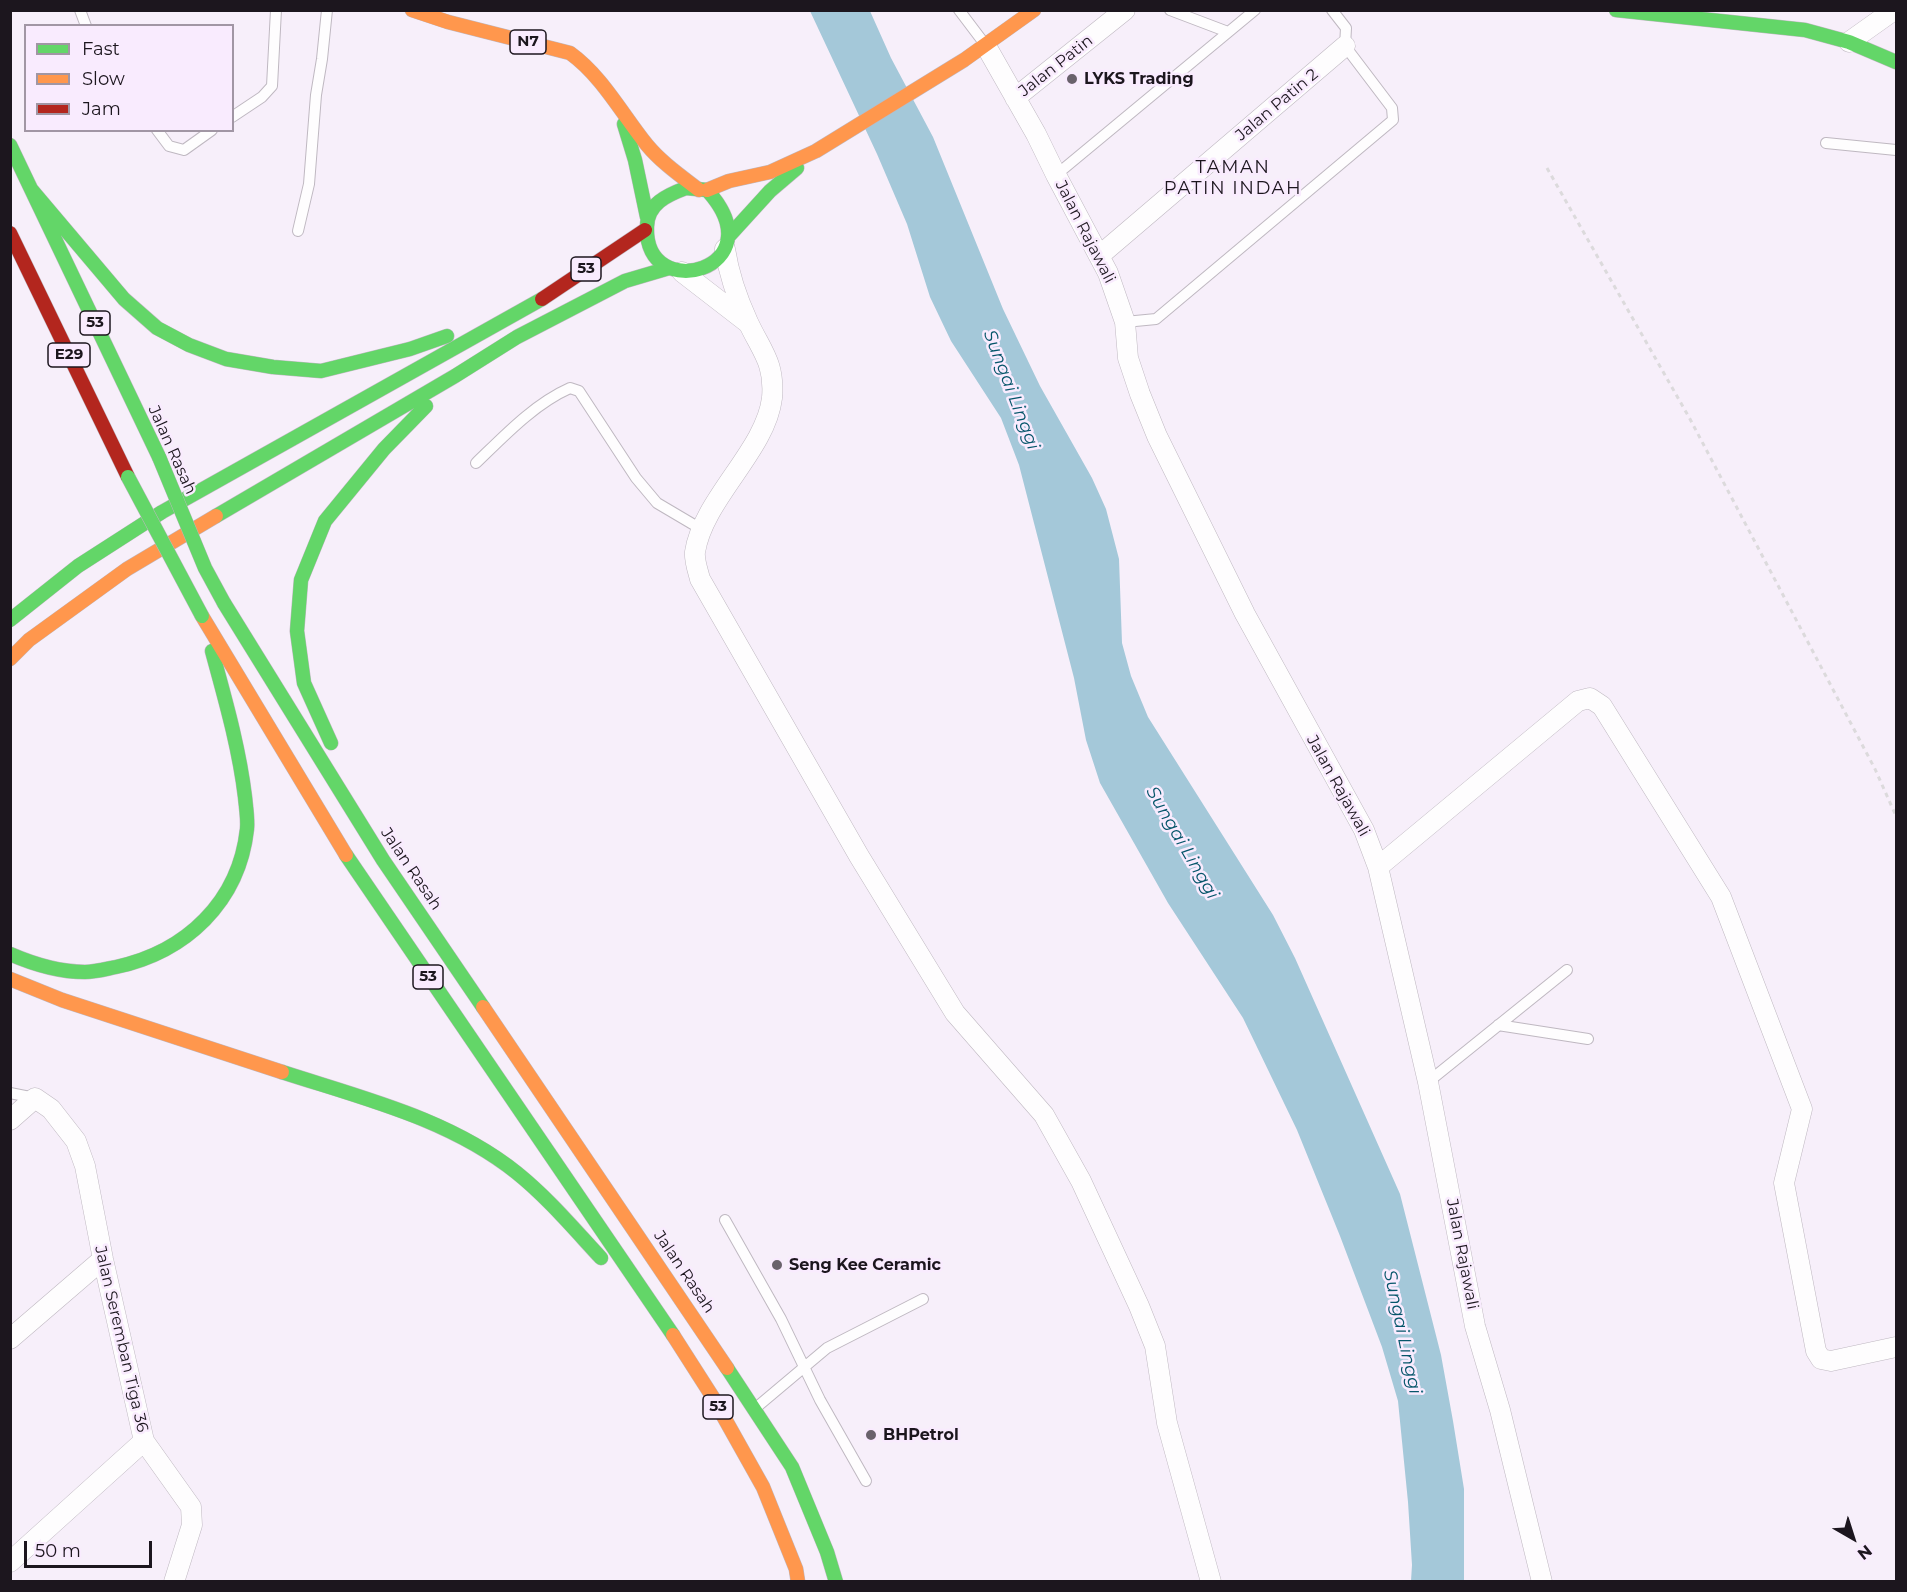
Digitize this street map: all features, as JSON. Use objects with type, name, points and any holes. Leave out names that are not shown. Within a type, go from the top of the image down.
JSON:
[{"type":"main road","name":"N7","points":[[412,10],[448,22],[570,53],[587,64],[621,111],[664,163],[703,190]]},
{"type":"main road","name":"53","points":[[527,309],[646,223],[653,206],[662,197],[673,191],[686,188],[703,190],[729,181],[770,172],[816,151],[964,60],[1034,10]]},
{"type":"main road","points":[[1617,10],[1805,30],[1850,42],[1896,62]]},
{"type":"main road","name":"N7","points":[[621,111],[635,160],[646,223]]},
{"type":"main road","name":"Jalan Rasah","points":[[10,145],[159,457],[205,568],[224,603],[383,860],[792,1467],[827,1552],[836,1581]]},
{"type":"main road","name":"53","points":[[455,376],[517,338],[625,281],[675,270],[694,272],[707,267],[717,260],[727,242],[770,191],[816,151]]},
{"type":"main road","points":[[31,189],[124,299],[157,328],[189,345],[226,359],[273,367],[321,371],[410,349],[527,309]]},
{"type":"main road","points":[[703,190],[725,212],[729,224],[727,242]]},
{"type":"main road","points":[[646,223],[646,242],[651,252],[659,262],[675,270]]},
{"type":"main road","name":"E29","points":[[10,233],[128,477],[202,616]]},
{"type":"main road","points":[[10,620],[78,566],[162,512],[527,309]]},
{"type":"main road","points":[[10,659],[29,640],[126,569],[455,376]]},
{"type":"main road","points":[[383,860],[304,683],[297,631],[301,580],[326,521],[384,449],[455,376]]},
{"type":"main road","name":"53","points":[[202,616],[360,878],[669,1329],[712,1396],[764,1487],[796,1569],[798,1581]]},
{"type":"main road","points":[[10,954],[46,966],[82,972],[126,967],[173,948],[207,920],[229,892],[241,864],[247,829],[244,781],[202,616]]},
{"type":"main road","points":[[10,979],[62,1000],[397,1109],[443,1128],[486,1151],[517,1173],[557,1211],[669,1329]]},
{"type":"street","name":"Jalan Patin","points":[[1015,98],[1125,10]]},
{"type":"street","points":[[1850,42],[1894,10]]},
{"type":"street","name":"Jalan Rajawali","points":[[986,45],[1036,134],[1108,273],[1125,322],[1128,358],[1157,436],[1245,614],[1364,830],[1378,867],[1428,1082],[1476,1326],[1503,1422],[1542,1581]]},
{"type":"street","name":"Jalan Patin 2","points":[[1099,256],[1345,46]]},
{"type":"street","points":[[727,242],[730,279],[748,323],[766,354],[773,378],[771,401],[761,432],[701,529],[694,554],[700,579],[853,846],[955,1013],[1044,1115],[1081,1181],[1155,1346],[1167,1423],[1211,1581]]},
{"type":"street","points":[[675,270],[748,323]]},
{"type":"street","points":[[1378,867],[1578,701],[1590,698],[1602,706],[1721,897],[1802,1109],[1784,1183],[1816,1351],[1821,1359],[1831,1361],[1896,1347]]},
{"type":"street","points":[[10,1120],[35,1098]]},
{"type":"street","name":"Jalan Seremban Tiga 36","points":[[35,1098],[51,1109],[76,1140],[85,1166],[144,1441],[191,1506],[192,1525],[174,1581]]},
{"type":"street","points":[[10,1339],[103,1258]]},
{"type":"street","points":[[10,1562],[144,1441]]},
{"type":"lane","points":[[234,116],[262,97],[272,86],[276,10]]},
{"type":"lane","points":[[298,231],[309,184],[316,95],[327,10]]},
{"type":"lane","points":[[959,10],[986,45]]},
{"type":"lane","points":[[1170,10],[1228,32]]},
{"type":"lane","points":[[1056,175],[1255,10]]},
{"type":"lane","points":[[1125,322],[1156,319],[1393,120],[1392,108],[1345,46],[1346,28],[1332,10]]},
{"type":"lane","points":[[158,132],[169,146],[184,150],[209,132]]},
{"type":"lane","points":[[1826,143],[1896,150]]},
{"type":"lane","points":[[476,462],[521,422],[557,394],[570,388],[579,392],[636,478],[657,503],[701,529]]},
{"type":"lane","points":[[1428,1082],[1567,970]]},
{"type":"lane","points":[[1498,1025],[1588,1039]]},
{"type":"lane","points":[[10,1094],[35,1098]]},
{"type":"lane","points":[[725,1220],[781,1319],[803,1367],[866,1481]]},
{"type":"lane","points":[[755,1409],[827,1348],[923,1299]]},
{"type":"path","points":[[1547,168],[1695,429],[1875,769],[1896,816]]},
{"type":"water","name":"Sungai Linggi","points":[[810,11],[870,11],[891,58],[933,137],[1003,309],[1040,386],[1092,478],[1106,509],[1119,559],[1122,643],[1131,676],[1148,717],[1273,915],[1295,958],[1400,1194],[1441,1355],[1453,1421],[1464,1489],[1464,1581],[1411,1581],[1408,1502],[1398,1401],[1382,1347],[1340,1236],[1297,1130],[1243,1018],[1168,903],[1100,783],[1086,740],[1074,678],[1019,465],[1001,418],[951,341],[930,297],[907,224]]},
{"type":"traffic: fast","points":[[1616,10],[1805,30],[1849,42],[1896,62]]},
{"type":"traffic: fast","points":[[624,124],[635,160],[647,217]]},
{"type":"traffic: fast","points":[[10,145],[159,457]]},
{"type":"traffic: fast","points":[[729,236],[770,191],[797,168]]},
{"type":"traffic: fast","points":[[686,188],[707,190],[725,218],[728,240],[719,257],[703,268],[684,271],[665,266],[652,251],[647,227],[650,212],[654,206],[665,197],[686,188]]},
{"type":"traffic: fast","points":[[31,189],[124,299],[157,328],[189,345],[226,359],[273,367],[321,371],[410,349],[447,336]]},
{"type":"traffic: fast","points":[[216,516],[455,376],[517,337],[625,281],[669,268]]},
{"type":"traffic: fast","points":[[10,620],[78,566],[162,512],[542,299]]},
{"type":"traffic: fast","points":[[331,743],[304,683],[297,631],[301,580],[325,521],[384,449],[426,406]]},
{"type":"traffic: fast","points":[[159,457],[205,568],[224,603]]},
{"type":"traffic: fast","points":[[128,477],[202,616]]},
{"type":"traffic: fast","points":[[224,603],[383,860],[483,1007]]},
{"type":"traffic: fast","points":[[10,954],[66,971],[89,972],[116,967],[141,960],[186,936],[205,920],[220,901],[233,879],[242,855],[247,821],[235,741],[212,651]]},
{"type":"traffic: fast","points":[[346,855],[673,1335]]},
{"type":"traffic: fast","points":[[282,1072],[404,1112],[434,1124],[491,1154],[539,1193],[601,1258]]},
{"type":"traffic: fast","points":[[727,1368],[792,1467],[827,1552],[836,1582]]},
{"type":"traffic: slow","points":[[412,10],[448,22],[570,53],[602,84],[653,152],[699,190]]},
{"type":"traffic: slow","points":[[707,190],[729,181],[770,172],[816,151],[964,60],[1034,10]]},
{"type":"traffic: slow","points":[[10,659],[29,640],[127,569],[216,516]]},
{"type":"traffic: slow","points":[[202,616],[346,855]]},
{"type":"traffic: slow","points":[[10,979],[62,1000],[282,1072]]},
{"type":"traffic: slow","points":[[483,1007],[727,1368]]},
{"type":"traffic: slow","points":[[673,1335],[712,1396],[763,1487],[796,1569],[798,1582]]},
{"type":"traffic: jam","points":[[542,299],[645,230]]},
{"type":"traffic: jam","points":[[10,233],[128,477]]},
{"type":"place","name":"LYKS Trading","points":[[1072,79]]},
{"type":"place","name":"Seng Kee Ceramic","points":[[777,1265]]},
{"type":"place","name":"BHPetrol","points":[[871,1435]]},
{"type":"district","name":"TAMAN PATIN INDAH","points":[[1233,178]]}]
